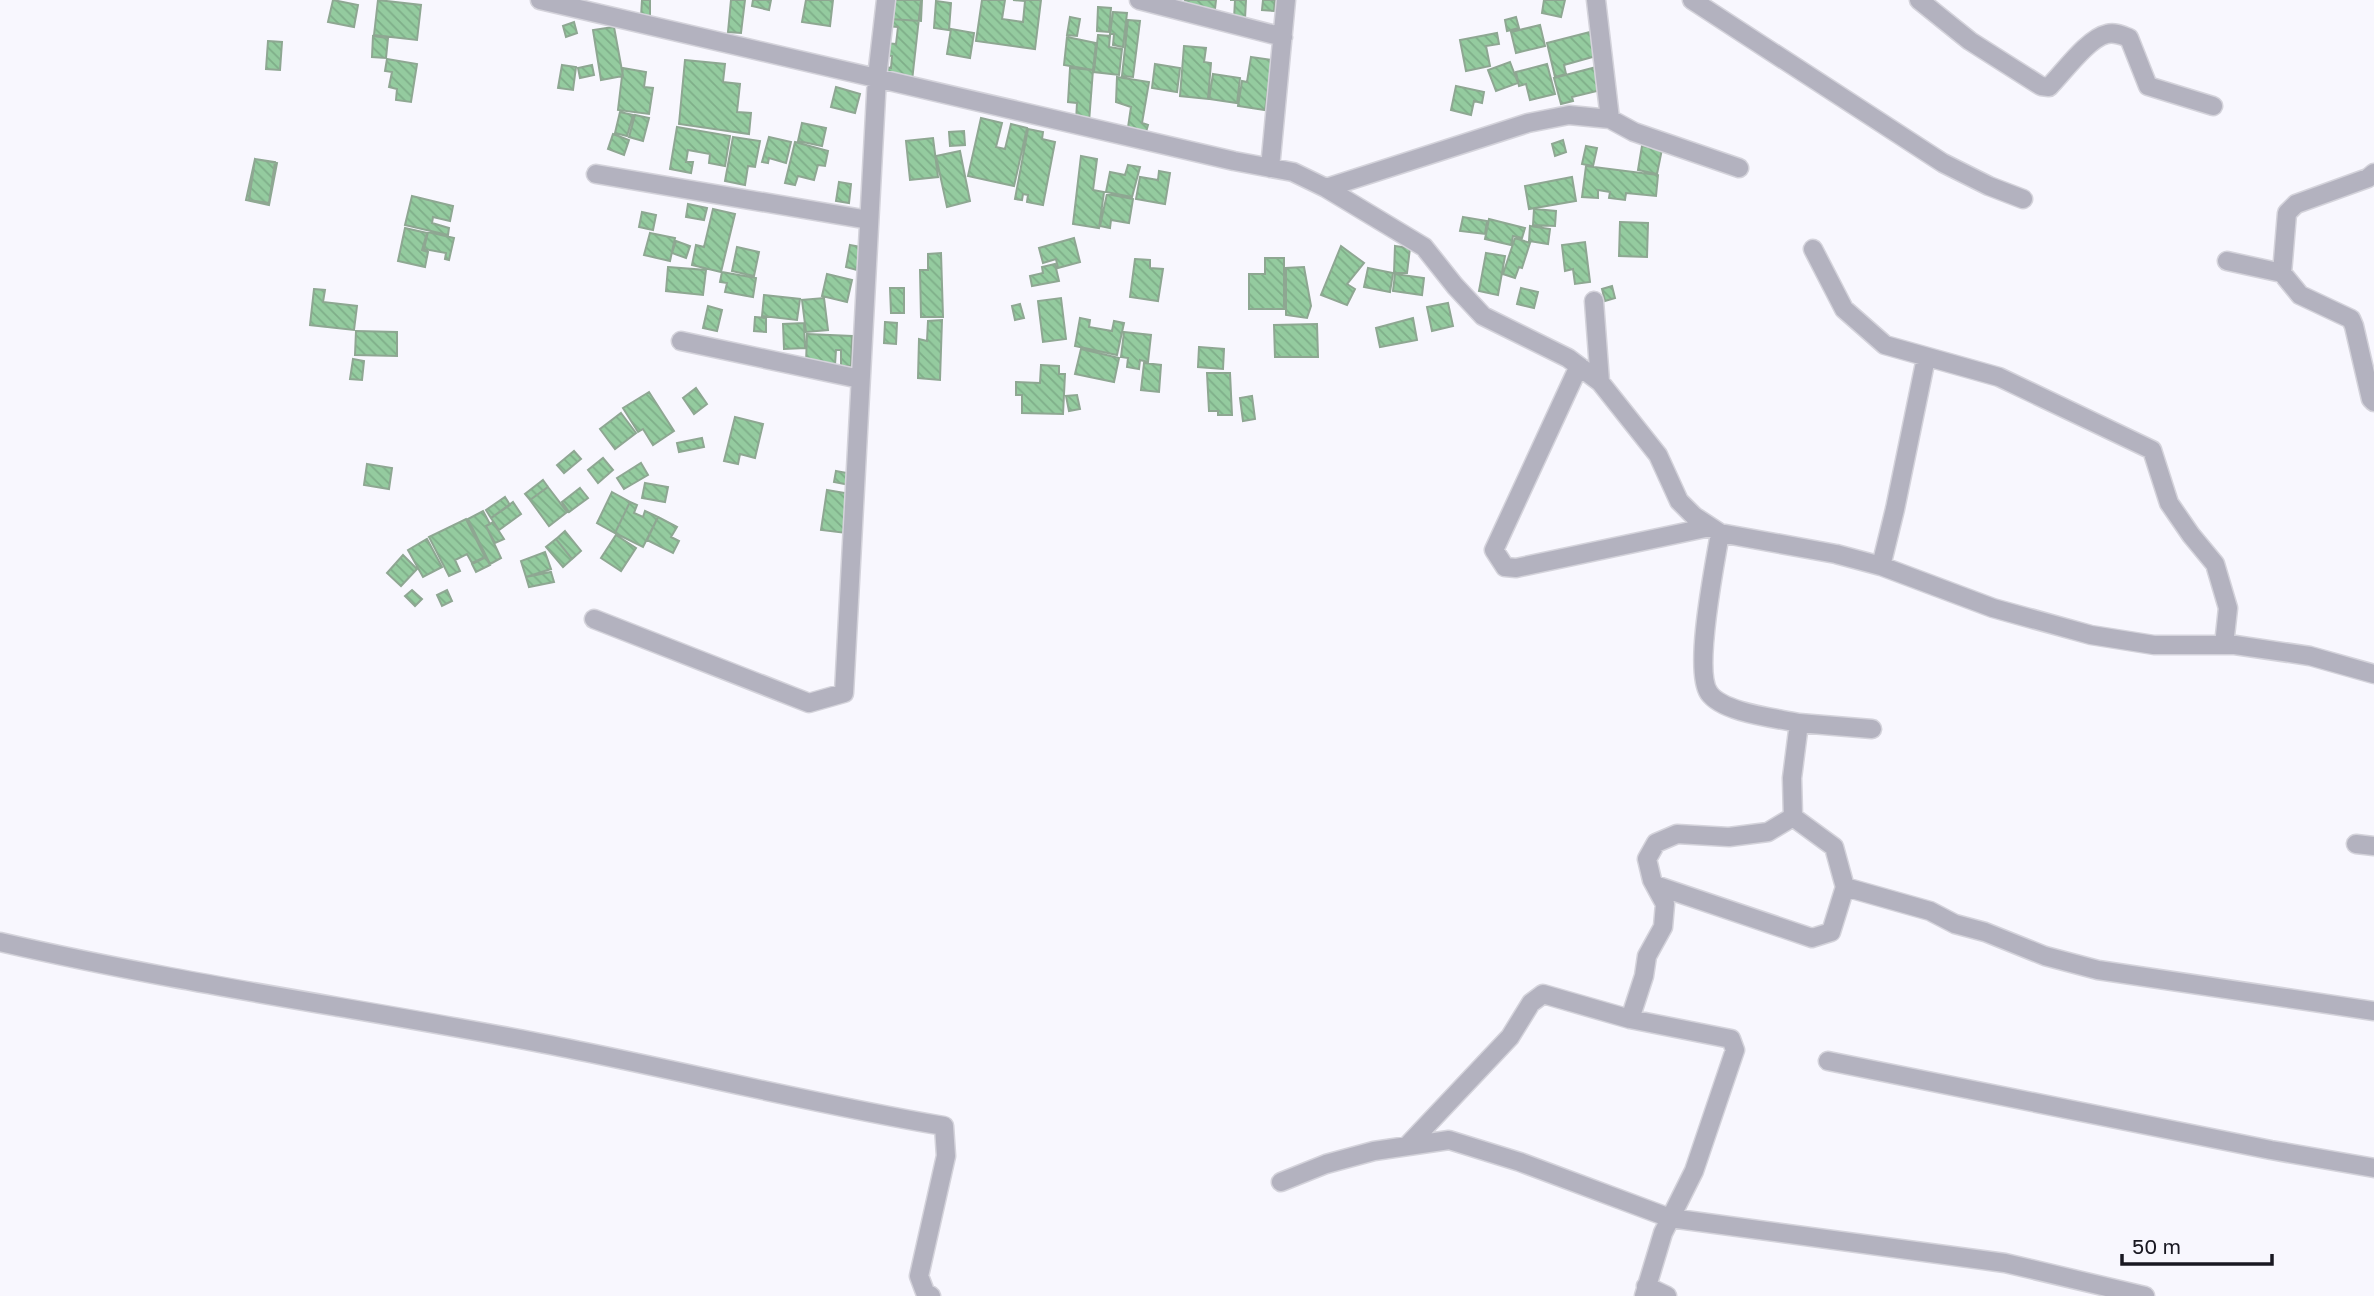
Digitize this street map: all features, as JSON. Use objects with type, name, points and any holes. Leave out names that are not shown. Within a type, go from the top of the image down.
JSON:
[{"type":"street","points":[[540,0],[1293,172],[1326,188],[1424,247],[1483,316],[1568,358],[1600,382],[1658,455],[1679,501],[1715,530]]},
{"type":"street","points":[[594,619],[809,703],[844,693],[877,77],[886,0]]},
{"type":"street","points":[[1139,0],[1283,37]]},
{"type":"street","points":[[1270,168],[1286,0]]},
{"type":"street","points":[[1596,0],[1610,119]]},
{"type":"street","points":[[1692,0],[1943,163],[2023,199]]},
{"type":"street","points":[[1919,0],[1970,41],[2041,86],[2049,87],[2088,45],[2105,34],[2118,34],[2129,38],[2148,86],[2213,106]]},
{"type":"street","points":[[1326,188],[1528,123],[1569,115],[1610,119],[1634,132],[1739,168]]},
{"type":"street","points":[[2282,273],[2287,213],[2296,204],[2368,178],[2374,173]]},
{"type":"street","points":[[596,174],[870,219]]},
{"type":"street","points":[[1813,249],[1844,309],[1885,345],[1999,377],[2152,450],[2169,503],[2191,536],[2216,564],[2228,608],[2224,645]]},
{"type":"street","points":[[2227,261],[2282,273],[2300,295],[2351,319],[2374,402]]},
{"type":"street","points":[[1594,300],[1600,382]]},
{"type":"street","points":[[681,341],[860,379]]},
{"type":"street","points":[[1881,566],[1926,358]]},
{"type":"street","points":[[1579,366],[1494,551],[1504,567],[1516,568],[1715,530],[1836,554],[1881,566],[1993,608],[2091,635],[2154,645],[2224,645],[2310,656],[2374,674]]},
{"type":"street","points":[[1715,530],[1702,669],[1709,693],[1733,710],[1799,723],[1872,729]]},
{"type":"street","points":[[1793,817],[1792,778],[1799,723]]},
{"type":"street","points":[[1630,1019],[1644,976],[1647,956],[1664,927],[1665,904],[1655,885],[1647,859],[1656,843],[1677,834],[1729,837],[1768,832],[1793,817]]},
{"type":"street","points":[[1655,885],[1812,937],[1831,932],[1845,887],[1833,847],[1793,817]]},
{"type":"street","points":[[1845,887],[1930,911],[1955,924],[1985,932],[2045,956],[2098,970],[2374,1011]]},
{"type":"street","points":[[0,942],[87,962],[538,1042],[862,1112],[944,1126],[946,1156],[919,1276],[925,1292],[931,1296]]},
{"type":"street","points":[[1407,1146],[1510,1037],[1531,1003],[1543,994],[1630,1019],[1731,1039],[1735,1050],[1693,1171],[1663,1233],[1645,1291],[1667,1296]]},
{"type":"street","points":[[1828,1061],[2374,1168]]},
{"type":"street","points":[[1281,1182],[1374,1151],[1449,1140],[1520,1162],[1670,1218],[2005,1263],[2145,1296]]},
{"type":"building","points":[[333,0],[358,5],[354,27],[328,22]]},
{"type":"building","points":[[378,0],[421,5],[417,40],[374,35]]},
{"type":"building","points":[[642,0],[650,0],[650,17],[641,17]]},
{"type":"building","points":[[731,0],[745,0],[741,33],[728,32]]},
{"type":"building","points":[[753,0],[771,0],[769,10],[752,6]]},
{"type":"building","points":[[806,0],[833,0],[830,26],[802,22]]},
{"type":"building","points":[[890,0],[921,0],[912,81],[879,77],[881,66],[891,68],[892,56],[885,55],[886,43],[896,44],[898,27],[887,26]]},
{"type":"building","points":[[891,0],[922,0],[921,21],[890,19]]},
{"type":"building","points":[[982,0],[1005,0],[1002,19],[1023,22],[1025,1],[1013,0],[1041,0],[1035,49],[976,41]]},
{"type":"building","points":[[1185,0],[1216,0],[1215,9],[1184,6]]},
{"type":"building","points":[[1235,0],[1246,0],[1245,19],[1234,19]]},
{"type":"building","points":[[1263,0],[1275,0],[1274,11],[1262,10]]},
{"type":"building","points":[[1544,0],[1565,0],[1561,17],[1542,13]]},
{"type":"building","points":[[936,1],[951,3],[949,30],[934,28]]},
{"type":"building","points":[[1098,7],[1111,8],[1109,32],[1097,31]]},
{"type":"building","points":[[1113,12],[1127,13],[1123,47],[1113,45],[1114,34],[1110,34]]},
{"type":"building","points":[[1070,17],[1080,19],[1077,36],[1067,35]]},
{"type":"building","points":[[1516,17],[1519,28],[1507,31],[1505,20]]},
{"type":"building","points":[[1128,20],[1140,21],[1133,77],[1122,76]]},
{"type":"building","points":[[574,22],[577,33],[566,37],[563,26]]},
{"type":"building","points":[[1540,25],[1545,46],[1516,53],[1511,32]]},
{"type":"building","points":[[614,27],[623,76],[601,80],[593,30]]},
{"type":"building","points":[[951,29],[974,33],[970,58],[947,54]]},
{"type":"building","points":[[1590,32],[1596,56],[1564,65],[1566,74],[1555,77],[1547,43]]},
{"type":"building","points":[[1497,33],[1499,44],[1486,46],[1490,66],[1466,71],[1460,40]]},
{"type":"building","points":[[1098,35],[1110,36],[1109,47],[1122,49],[1119,75],[1094,72]]},
{"type":"building","points":[[373,36],[388,38],[386,58],[372,57]]},
{"type":"building","points":[[1067,37],[1096,43],[1093,70],[1064,65]]},
{"type":"building","points":[[268,41],[282,42],[280,70],[266,69]]},
{"type":"building","points":[[1184,46],[1206,48],[1204,62],[1211,63],[1208,99],[1180,96]]},
{"type":"building","points":[[1251,57],[1272,60],[1265,110],[1238,106],[1242,81],[1247,82]]},
{"type":"building","points":[[387,59],[417,64],[411,102],[396,100],[397,89],[389,87],[392,72],[385,71]]},
{"type":"building","points":[[685,60],[725,64],[723,82],[740,84],[737,112],[751,113],[749,134],[679,124]]},
{"type":"building","points":[[1510,62],[1518,83],[1496,91],[1488,70]]},
{"type":"building","points":[[1155,64],[1180,68],[1177,92],[1152,88]]},
{"type":"building","points":[[1547,64],[1555,94],[1530,100],[1526,84],[1519,86],[1516,72]]},
{"type":"building","points":[[562,65],[576,67],[573,90],[558,88]]},
{"type":"building","points":[[592,65],[594,75],[580,78],[578,68]]},
{"type":"building","points":[[1600,66],[1605,89],[1572,97],[1573,101],[1561,104],[1554,78]]},
{"type":"building","points":[[623,68],[646,72],[644,87],[653,88],[649,114],[618,110]]},
{"type":"building","points":[[1070,68],[1093,70],[1089,122],[1076,121],[1077,103],[1068,102]]},
{"type":"building","points":[[1213,74],[1240,78],[1237,103],[1209,99]]},
{"type":"building","points":[[1117,77],[1149,82],[1142,123],[1148,125],[1145,136],[1127,134],[1131,107],[1116,102]]},
{"type":"building","points":[[1456,86],[1484,92],[1482,103],[1474,101],[1471,115],[1451,110]]},
{"type":"building","points":[[836,87],[860,94],[855,113],[831,107]]},
{"type":"building","points":[[620,112],[633,115],[627,136],[615,133]]},
{"type":"building","points":[[635,115],[649,118],[643,141],[629,137]]},
{"type":"building","points":[[981,118],[1002,123],[996,147],[1005,149],[1011,124],[1027,128],[1014,186],[968,176]]},
{"type":"building","points":[[802,123],[826,128],[822,146],[798,141]]},
{"type":"building","points":[[677,127],[730,136],[725,166],[709,163],[710,154],[688,150],[686,162],[693,162],[691,173],[670,169]]},
{"type":"building","points":[[1028,129],[1043,132],[1042,139],[1055,142],[1043,205],[1027,202],[1028,195],[1023,194],[1022,200],[1015,199]]},
{"type":"building","points":[[964,131],[965,145],[950,146],[949,132]]},
{"type":"building","points":[[613,134],[629,140],[624,155],[608,149]]},
{"type":"building","points":[[733,137],[760,141],[755,167],[748,166],[745,185],[725,181]]},
{"type":"building","points":[[769,137],[791,142],[786,163],[769,158],[768,163],[762,162]]},
{"type":"building","points":[[933,138],[938,177],[910,180],[906,141]]},
{"type":"building","points":[[1563,140],[1566,152],[1555,156],[1552,144]]},
{"type":"building","points":[[795,142],[828,151],[825,166],[818,165],[814,180],[798,176],[795,185],[785,183]]},
{"type":"building","points":[[1586,146],[1597,148],[1593,166],[1582,164]]},
{"type":"building","points":[[1642,146],[1662,149],[1657,174],[1638,170]]},
{"type":"building","points":[[960,151],[970,201],[947,207],[936,156]]},
{"type":"building","points":[[1081,156],[1097,159],[1093,190],[1104,192],[1099,228],[1073,224]]},
{"type":"building","points":[[255,159],[277,163],[269,205],[246,200]]},
{"type":"building","points":[[255,159],[275,162],[269,203],[249,200]]},
{"type":"building","points":[[1128,165],[1140,167],[1132,197],[1106,192],[1110,172],[1125,175]]},
{"type":"building","points":[[1586,166],[1658,175],[1656,196],[1626,193],[1625,200],[1609,198],[1610,192],[1598,190],[1598,198],[1582,197]]},
{"type":"building","points":[[1159,171],[1170,173],[1165,204],[1136,199],[1140,177],[1158,180]]},
{"type":"building","points":[[1572,177],[1576,201],[1529,209],[1525,186]]},
{"type":"building","points":[[839,182],[851,184],[849,203],[836,201]]},
{"type":"building","points":[[1107,194],[1133,199],[1129,223],[1111,220],[1110,228],[1100,226]]},
{"type":"building","points":[[412,196],[453,206],[450,221],[433,217],[432,223],[449,228],[448,235],[405,225]]},
{"type":"building","points":[[688,204],[707,208],[704,220],[686,217]]},
{"type":"building","points":[[713,209],[735,214],[721,272],[692,265],[696,245],[704,247]]},
{"type":"building","points":[[1534,209],[1556,211],[1555,226],[1533,225]]},
{"type":"building","points":[[642,212],[656,215],[653,230],[639,227]]},
{"type":"building","points":[[1463,217],[1487,221],[1485,234],[1460,231]]},
{"type":"building","points":[[1489,219],[1525,228],[1522,238],[1513,236],[1511,245],[1485,239]]},
{"type":"building","points":[[1620,222],[1648,223],[1647,257],[1619,256]]},
{"type":"building","points":[[1530,226],[1550,229],[1548,244],[1529,241]]},
{"type":"building","points":[[405,228],[427,233],[422,250],[428,252],[425,267],[398,261]]},
{"type":"building","points":[[428,232],[454,238],[449,260],[445,259],[446,253],[424,249]]},
{"type":"building","points":[[650,233],[675,238],[670,261],[644,255]]},
{"type":"building","points":[[1074,238],[1080,262],[1058,268],[1056,259],[1043,263],[1039,248]]},
{"type":"building","points":[[1515,238],[1530,243],[1522,268],[1519,267],[1515,278],[1503,274]]},
{"type":"building","points":[[676,241],[690,246],[686,258],[672,253]]},
{"type":"building","points":[[1585,242],[1590,282],[1575,284],[1573,269],[1565,271],[1562,245]]},
{"type":"building","points":[[850,245],[861,247],[857,270],[846,267]]},
{"type":"building","points":[[1341,246],[1364,263],[1347,284],[1355,289],[1347,305],[1321,295]]},
{"type":"building","points":[[1395,246],[1410,248],[1407,273],[1394,273]]},
{"type":"building","points":[[737,247],[759,252],[754,276],[732,271]]},
{"type":"building","points":[[941,253],[943,317],[921,317],[920,270],[928,270],[928,254]]},
{"type":"building","points":[[1486,253],[1505,256],[1498,295],[1479,291]]},
{"type":"building","points":[[1265,258],[1284,258],[1284,309],[1249,309],[1249,274],[1265,274]]},
{"type":"building","points":[[1135,259],[1150,260],[1150,268],[1163,269],[1158,301],[1130,297]]},
{"type":"building","points":[[1055,264],[1059,281],[1032,286],[1030,276],[1043,273],[1042,267]]},
{"type":"building","points":[[668,267],[706,270],[703,295],[666,291]]},
{"type":"building","points":[[1304,267],[1311,306],[1307,318],[1286,315],[1286,268]]},
{"type":"building","points":[[1368,268],[1393,273],[1390,292],[1364,287]]},
{"type":"building","points":[[722,272],[756,278],[753,297],[725,292],[727,283],[720,282]]},
{"type":"building","points":[[827,274],[852,280],[847,302],[822,296]]},
{"type":"building","points":[[1395,274],[1424,278],[1422,295],[1393,291]]},
{"type":"building","points":[[1612,286],[1615,298],[1605,301],[1602,289]]},
{"type":"building","points":[[890,288],[904,288],[904,313],[891,313]]},
{"type":"building","points":[[1521,288],[1538,292],[1534,308],[1517,304]]},
{"type":"building","points":[[314,289],[325,290],[323,302],[357,306],[354,330],[310,325]]},
{"type":"building","points":[[764,295],[800,299],[797,320],[762,316]]},
{"type":"building","points":[[824,298],[828,330],[806,332],[802,300]]},
{"type":"building","points":[[1061,298],[1066,339],[1043,342],[1038,301]]},
{"type":"building","points":[[1448,303],[1453,326],[1432,331],[1427,307]]},
{"type":"building","points":[[1020,304],[1024,318],[1015,320],[1012,306]]},
{"type":"building","points":[[708,306],[722,310],[717,331],[703,328]]},
{"type":"building","points":[[755,317],[766,318],[766,332],[754,331]]},
{"type":"building","points":[[1080,318],[1090,320],[1089,327],[1112,331],[1114,321],[1124,323],[1117,355],[1075,346]]},
{"type":"building","points":[[1413,318],[1417,340],[1380,347],[1376,328]]},
{"type":"building","points":[[942,320],[940,380],[918,378],[919,339],[927,341],[928,321]]},
{"type":"building","points":[[885,322],[897,323],[896,344],[884,343]]},
{"type":"building","points":[[804,323],[805,348],[784,349],[783,324]]},
{"type":"building","points":[[1317,324],[1318,357],[1275,357],[1274,325]]},
{"type":"building","points":[[356,331],[397,332],[397,356],[355,355]]},
{"type":"building","points":[[1124,332],[1151,335],[1148,362],[1140,360],[1139,369],[1127,367],[1128,358],[1121,357]]},
{"type":"building","points":[[807,334],[852,336],[851,366],[841,366],[841,350],[836,350],[835,365],[806,364]]},
{"type":"building","points":[[1199,347],[1224,349],[1223,369],[1198,367]]},
{"type":"building","points":[[1081,349],[1119,358],[1114,382],[1075,374]]},
{"type":"building","points":[[353,359],[364,361],[362,380],[350,379]]},
{"type":"building","points":[[1144,363],[1161,365],[1159,392],[1141,390]]},
{"type":"building","points":[[1041,365],[1059,366],[1059,374],[1065,374],[1063,414],[1022,413],[1022,395],[1016,395],[1016,382],[1040,383]]},
{"type":"building","points":[[1207,373],[1230,373],[1232,415],[1218,415],[1218,411],[1209,411]]},
{"type":"building","points":[[696,388],[707,404],[694,414],[683,398]]},
{"type":"building","points":[[649,392],[674,431],[653,445],[643,429],[638,432],[623,408]]},
{"type":"building","points":[[1077,395],[1080,409],[1069,411],[1066,396]]},
{"type":"building","points":[[1252,396],[1255,419],[1243,421],[1240,398]]},
{"type":"building","points":[[621,413],[636,433],[615,449],[600,429]]},
{"type":"building","points":[[735,417],[763,424],[755,458],[740,454],[738,464],[724,461]]},
{"type":"building","points":[[702,438],[704,447],[679,452],[677,443]]},
{"type":"building","points":[[574,451],[581,459],[564,473],[557,465]]},
{"type":"building","points":[[603,458],[613,470],[598,483],[588,470]]},
{"type":"building","points":[[641,463],[648,475],[624,489],[617,478]]},
{"type":"building","points":[[367,464],[392,468],[389,489],[364,485]]},
{"type":"building","points":[[836,471],[852,474],[850,485],[834,482]]},
{"type":"building","points":[[543,480],[548,487],[530,500],[525,494]]},
{"type":"building","points":[[645,483],[668,487],[665,502],[642,498]]},
{"type":"building","points":[[548,487],[567,512],[549,526],[530,500]]},
{"type":"building","points":[[580,488],[588,498],[569,512],[562,502]]},
{"type":"building","points":[[827,490],[851,494],[846,533],[821,530]]},
{"type":"building","points":[[612,492],[630,502],[615,533],[597,523]]},
{"type":"building","points":[[505,497],[510,505],[491,518],[486,510]]},
{"type":"building","points":[[513,502],[521,514],[499,530],[491,518]]},
{"type":"building","points":[[630,502],[637,505],[634,513],[643,517],[645,511],[658,517],[643,547],[615,533]]},
{"type":"building","points":[[483,511],[490,524],[486,526],[501,558],[490,564],[468,519]]},
{"type":"building","points":[[658,517],[677,527],[671,537],[679,541],[673,553],[647,540]]},
{"type":"building","points":[[466,519],[485,557],[472,563],[467,554],[455,560],[460,571],[449,576],[429,537]]},
{"type":"building","points":[[493,522],[504,539],[495,543],[486,526]]},
{"type":"building","points":[[565,531],[581,551],[572,559],[556,539]]},
{"type":"building","points":[[616,535],[636,548],[621,571],[601,558]]},
{"type":"building","points":[[427,539],[442,567],[423,577],[408,550]]},
{"type":"building","points":[[556,539],[572,559],[563,567],[546,547]]},
{"type":"building","points":[[545,552],[551,569],[526,577],[521,561]]},
{"type":"building","points":[[403,555],[417,569],[401,586],[387,573]]},
{"type":"building","points":[[486,557],[490,565],[476,572],[472,564]]},
{"type":"building","points":[[551,572],[554,582],[529,587],[526,577]]},
{"type":"building","points":[[412,590],[422,599],[415,606],[405,596]]},
{"type":"building","points":[[447,590],[452,601],[442,606],[437,595]]}]
